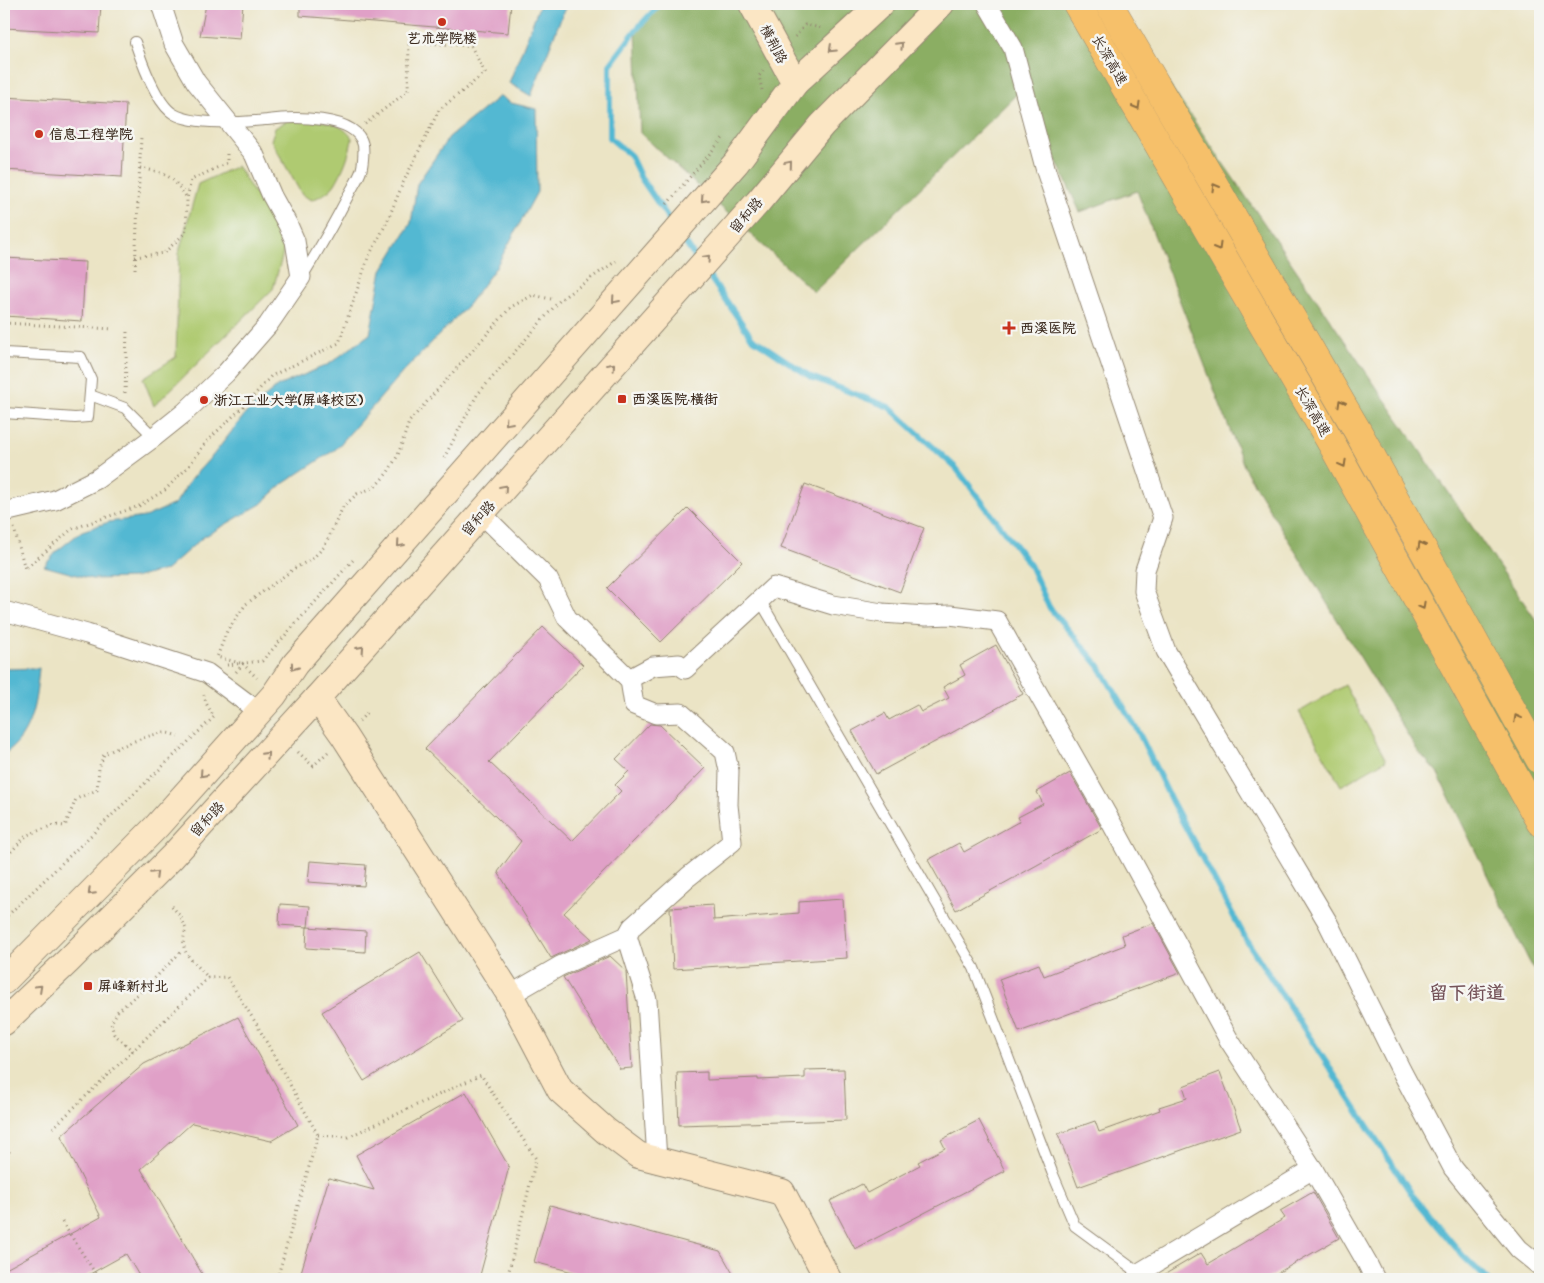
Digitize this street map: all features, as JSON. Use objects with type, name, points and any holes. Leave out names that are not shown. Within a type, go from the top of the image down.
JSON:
[{"type":"highway","name":"长深高速","points":[[1077,4],[1333,446],[1540,822]]},
{"type":"highway","name":"长深高速","points":[[1108,4],[1357,430],[1540,760]]},
{"type":"main road","name":"横荆路","points":[[752,4],[795,83]]},
{"type":"main road","points":[[4,981],[158,826],[274,695],[295,664],[736,163],[795,83],[881,4]]},
{"type":"main road","name":"留和路","points":[[4,1022],[172,857],[318,698],[758,202],[822,125],[941,4]]},
{"type":"main road","points":[[318,698],[510,995],[560,1090],[638,1155],[782,1192],[828,1279]]},
{"type":"street","points":[[7,511],[55,500],[97,479],[154,437],[184,413],[226,373],[268,325],[301,277],[295,242],[254,154],[196,82],[178,52],[165,21],[161,4]]},
{"type":"street","points":[[987,4],[1013,48],[1046,171],[1163,518],[1145,570],[1144,591],[1166,651],[1327,921],[1401,1070],[1453,1168],[1519,1248],[1540,1266]]},
{"type":"street","points":[[481,513],[548,579],[567,618],[629,679],[634,705],[656,714],[681,713],[725,752],[729,771],[728,805],[732,842],[688,877],[632,927],[627,936],[560,966],[510,995]]},
{"type":"street","points":[[629,679],[654,666],[679,664],[685,669],[774,587],[833,605],[882,613],[926,616],[950,615],[997,621],[1112,824],[1229,1040],[1313,1169],[1368,1263],[1375,1279]]},
{"type":"street","points":[[4,611],[87,634],[207,673],[259,712]]},
{"type":"street","points":[[627,936],[647,1000],[657,1160]]},
{"type":"street","points":[[1138,1276],[1313,1169]]},
{"type":"lane","points":[[135,42],[163,105],[173,114],[187,118],[230,123],[282,118],[334,121],[354,131],[363,144],[362,170],[321,245],[301,277]]},
{"type":"lane","points":[[4,353],[81,358],[90,380],[88,417],[74,418],[4,413]]},
{"type":"lane","points":[[90,395],[125,408],[154,437]]},
{"type":"lane","points":[[760,600],[974,968],[1052,1172],[1075,1226],[1138,1276]]},
{"type":"path","points":[[7,511],[25,569],[72,528],[139,506],[165,490],[189,466],[206,442],[247,403],[270,376],[339,343],[368,258],[387,222],[402,183],[439,110],[485,73],[471,46],[409,42],[408,91],[354,131]]},
{"type":"path","points":[[759,76],[763,92]]},
{"type":"path","points":[[135,257],[164,253],[186,232],[191,180],[227,163],[226,137],[230,123]]},
{"type":"path","points":[[682,186],[726,136]]},
{"type":"path","points":[[134,269],[141,137]]},
{"type":"path","points":[[140,168],[161,172],[176,182],[188,199]]},
{"type":"path","points":[[442,461],[477,395],[561,299],[614,264],[619,258]]},
{"type":"path","points":[[356,557],[262,661],[243,664],[217,657],[227,631],[246,604],[295,568],[312,559],[324,547],[343,507],[357,494],[375,487],[388,472],[398,455],[410,422],[511,306],[533,295],[551,298]]},
{"type":"path","points":[[4,323],[113,329]]},
{"type":"path","points":[[125,408],[128,331]]},
{"type":"path","points":[[4,919],[214,717],[206,703]]},
{"type":"path","points":[[4,859],[27,835],[54,825],[65,826],[76,799],[97,790],[99,768],[104,754],[126,744],[152,736],[166,733],[178,736]]},
{"type":"path","points":[[172,906],[182,919],[186,929],[182,939],[183,950],[208,978]]},
{"type":"path","points":[[133,1051],[114,1034],[111,1023],[118,1011],[183,950]]},
{"type":"path","points":[[53,1128],[208,978],[227,977],[257,1025],[318,1135],[277,1279]]},
{"type":"path","points":[[318,1135],[348,1138],[481,1075],[536,1159],[506,1279]]},
{"type":"path","points":[[4,1143],[10,1154]]},
{"type":"path","points":[[62,1222],[99,1279]]},
{"type":"green space","points":[[658,4],[1114,4],[1540,626],[1540,981],[1437,772],[1417,750],[1246,471],[1137,191],[1080,212],[1023,88],[814,292],[640,133],[636,30]]},
{"type":"green space","points":[[288,120],[332,123],[346,131],[352,138],[346,162],[335,184],[328,192],[312,200],[302,195],[271,140],[275,128]]},
{"type":"green space","points":[[237,166],[286,243],[273,289],[154,406],[143,378],[176,357],[179,252],[198,184]]},
{"type":"green space","points":[[1345,685],[1386,760],[1341,786],[1299,712]]},
{"type":"water","points":[[540,4],[569,4],[562,15],[531,96],[509,83]]},
{"type":"water","points":[[500,96],[511,103],[536,109],[537,192],[496,267],[468,305],[402,373],[336,449],[284,483],[261,504],[202,538],[166,570],[134,578],[92,579],[44,566],[58,550],[82,531],[109,522],[145,517],[175,504],[191,479],[214,454],[246,413],[278,386],[329,364],[370,334],[382,270],[411,223],[417,184],[449,137]]},
{"type":"water","points":[[39,668],[34,704],[27,727],[14,746],[4,754],[4,669]]},
{"type":"building","points":[[4,4],[101,4],[99,33],[4,28]]},
{"type":"building","points":[[206,4],[243,4],[240,39],[200,36]]},
{"type":"building","name":"艺术学院楼","points":[[300,4],[511,4],[508,33],[300,16]]},
{"type":"building","points":[[4,97],[126,104],[122,177],[4,170]]},
{"type":"building","points":[[4,258],[85,262],[82,321],[4,316]]},
{"type":"building","points":[[805,484],[924,528],[900,592],[781,548]]},
{"type":"building","points":[[688,508],[742,562],[661,642],[607,588]]},
{"type":"building","points":[[543,627],[583,665],[489,762],[572,841],[621,791],[615,785],[629,771],[616,759],[650,724],[660,725],[705,768],[564,913],[592,939],[551,958],[498,872],[521,841],[425,749]]},
{"type":"building","points":[[996,645],[1023,694],[876,774],[852,731],[885,713],[889,720],[917,705],[921,712],[949,698],[943,687],[965,675],[960,665]]},
{"type":"building","points":[[1070,773],[1102,829],[956,910],[928,860],[959,843],[964,852],[1020,821],[1018,817],[1043,804],[1037,792]]},
{"type":"building","points":[[310,861],[366,865],[364,886],[308,882]]},
{"type":"building","points":[[843,899],[847,958],[673,969],[670,908],[713,905],[714,920],[799,913],[799,902]]},
{"type":"building","points":[[280,904],[310,906],[308,927],[279,925]]},
{"type":"building","points":[[1153,923],[1180,973],[1019,1032],[999,979],[1039,964],[1044,976],[1125,945],[1122,935]]},
{"type":"building","points":[[307,927],[366,931],[365,952],[306,948]]},
{"type":"building","points":[[420,952],[463,1021],[364,1081],[322,1012]]},
{"type":"building","points":[[610,956],[626,971],[632,1068],[620,1069],[563,977]]},
{"type":"building","points":[[238,1017],[298,1125],[271,1141],[192,1123],[141,1169],[205,1279],[141,1279],[126,1254],[81,1279],[4,1279],[4,1270],[101,1217],[61,1136],[144,1064]]},
{"type":"building","points":[[844,1069],[846,1120],[679,1125],[677,1073],[707,1072],[707,1080],[758,1078],[758,1080],[805,1078],[805,1070]]},
{"type":"building","points":[[1220,1072],[1241,1129],[1078,1187],[1058,1134],[1095,1121],[1099,1132],[1160,1110],[1159,1107],[1187,1098],[1183,1086]]},
{"type":"building","points":[[466,1092],[509,1167],[479,1279],[299,1279],[329,1178],[374,1190],[356,1155]]},
{"type":"building","points":[[979,1120],[1005,1171],[855,1249],[830,1201],[862,1184],[867,1193],[920,1165],[918,1162],[945,1148],[941,1140]]},
{"type":"building","points":[[1313,1192],[1339,1238],[1267,1279],[1157,1279],[1201,1253],[1208,1264],[1285,1218],[1280,1211]]},
{"type":"building","points":[[550,1205],[720,1251],[736,1279],[600,1279],[534,1262]]},
{"type":"waterway","points":[[660,4],[636,30],[610,65],[610,138],[630,155],[641,178],[673,225]]},
{"type":"waterway","points":[[680,235],[697,260]]},
{"type":"waterway","points":[[705,270],[752,338],[811,377],[889,407],[956,468],[1030,565],[1049,607],[1099,666],[1138,731],[1172,802],[1247,941],[1413,1196],[1463,1256],[1487,1279]]},
{"type":"place","name":"艺术学院楼","points":[[442,22]]},
{"type":"place","name":"信息工程学院","points":[[39,134]]},
{"type":"place","name":"西溪医院","points":[[1009,328]]},
{"type":"place","name":"西溪医院·横街","points":[[622,399]]},
{"type":"place","name":"浙江工业大学(屏峰校区)","points":[[204,400]]},
{"type":"place","name":"屏峰新村北","points":[[88,986]]},
{"type":"district","name":"留下街道","points":[[1467,992]]}]
